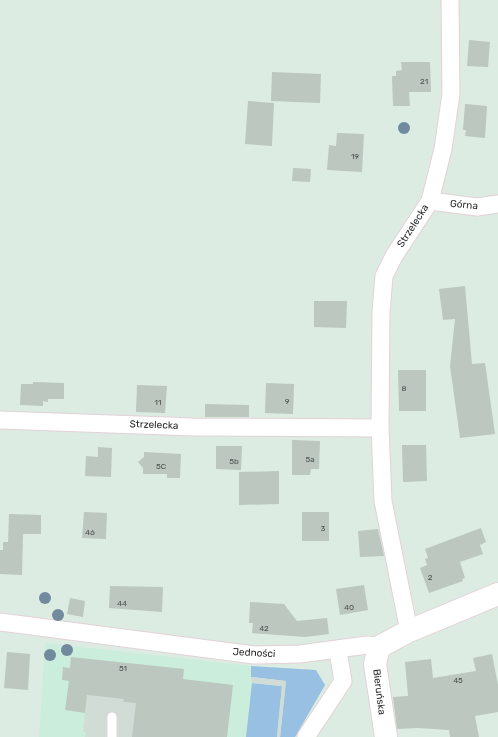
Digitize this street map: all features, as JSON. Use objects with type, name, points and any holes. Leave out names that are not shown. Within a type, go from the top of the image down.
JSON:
[{"type":"street","name":"Strzelecka","points":[[409,631],[383,501],[380,428],[381,312],[384,276],[394,256],[430,201],[443,149],[451,94],[450,0]]},
{"type":"street","name":"Górna","points":[[430,201],[477,207],[498,204]]},
{"type":"street","name":"Strzelecka","points":[[0,420],[194,427],[380,428]]},
{"type":"street","name":"Jedności","points":[[0,622],[254,655],[300,654],[338,651],[367,646],[379,647],[409,631],[498,594]]},
{"type":"street","name":"Bieruńska","points":[[379,647],[375,664],[386,737]]},
{"type":"street","points":[[306,737],[343,681],[338,651]]},
{"type":"lane","points":[[112,717],[112,737]]},
{"type":"shaded area","points":[[45,643],[251,666],[316,670],[325,685],[295,737],[39,737]]},
{"type":"shaded area","points":[[251,666],[316,670],[325,685],[295,737],[280,737],[286,681],[251,677]]},
{"type":"shaded area","points":[[251,677],[286,681],[280,737],[277,737],[282,686],[252,683]]},
{"type":"shaded area","points":[[252,683],[282,686],[277,737],[246,737]]},
{"type":"shaded area","points":[[87,695],[124,699],[123,702],[152,701],[132,737],[85,737],[86,732],[83,732]]},
{"type":"building","points":[[469,40],[490,42],[488,67],[467,66]]},
{"type":"building","points":[[401,62],[430,62],[431,92],[409,92],[410,106],[393,106],[392,76],[396,76],[396,71],[402,70]]},
{"type":"building","points":[[272,72],[321,74],[320,103],[271,101]]},
{"type":"building","points":[[248,101],[274,103],[272,146],[245,144]]},
{"type":"building","points":[[465,104],[487,106],[485,138],[465,136],[466,130],[463,130]]},
{"type":"building","points":[[337,133],[364,134],[362,172],[327,170],[329,145],[336,146]]},
{"type":"building","points":[[293,168],[311,169],[310,182],[292,181]]},
{"type":"building","points":[[465,286],[472,364],[485,363],[495,434],[460,438],[450,366],[455,319],[443,320],[439,289]]},
{"type":"building","points":[[314,301],[347,301],[346,328],[314,327]]},
{"type":"building","points":[[398,370],[426,370],[426,411],[399,411]]},
{"type":"building","points":[[33,382],[64,383],[64,399],[48,399],[48,402],[43,401],[43,406],[20,405],[21,384],[33,384]]},
{"type":"building","points":[[266,383],[294,384],[293,414],[265,413]]},
{"type":"building","points":[[137,385],[167,386],[165,413],[136,412]]},
{"type":"building","points":[[205,404],[249,405],[249,417],[205,417]]},
{"type":"building","points":[[292,440],[320,441],[319,469],[311,469],[310,475],[292,475]]},
{"type":"building","points":[[402,445],[426,445],[427,481],[403,482]]},
{"type":"building","points":[[216,446],[242,446],[241,470],[216,469]]},
{"type":"building","points":[[98,447],[112,448],[111,477],[85,476],[86,456],[98,457]]},
{"type":"building","points":[[144,452],[181,454],[180,478],[167,478],[167,474],[143,474],[143,468],[138,462],[144,457]]},
{"type":"building","points":[[279,471],[279,504],[239,505],[239,472]]},
{"type":"building","points":[[84,512],[107,513],[106,539],[82,538]]},
{"type":"building","points":[[302,512],[329,512],[329,541],[302,541]]},
{"type":"building","points":[[9,514],[41,515],[41,534],[23,534],[22,575],[0,574],[0,550],[3,550],[3,542],[8,542]]},
{"type":"building","points":[[481,528],[486,542],[480,545],[483,554],[460,562],[465,578],[462,579],[463,581],[429,593],[420,568],[427,565],[425,559],[428,558],[425,549]]},
{"type":"building","points":[[378,529],[384,556],[360,557],[358,531]]},
{"type":"building","points":[[364,585],[368,610],[340,615],[336,589]]},
{"type":"building","points":[[110,586],[163,587],[162,612],[109,608]]},
{"type":"building","points":[[70,598],[85,601],[83,617],[67,614]]},
{"type":"building","points":[[250,602],[284,604],[297,621],[327,618],[329,634],[305,637],[252,633],[253,623],[249,623]]},
{"type":"building","points":[[7,652],[30,654],[28,690],[4,688]]},
{"type":"building","points":[[492,654],[498,685],[498,712],[475,716],[479,737],[450,737],[449,730],[418,728],[397,729],[393,697],[408,696],[405,662],[431,659],[433,678],[476,671],[473,658]]},
{"type":"building","points":[[71,657],[184,669],[183,679],[233,685],[227,737],[132,737],[136,703],[123,702],[124,699],[87,695],[85,713],[65,710],[69,681],[62,680],[63,667],[70,668]]}]
